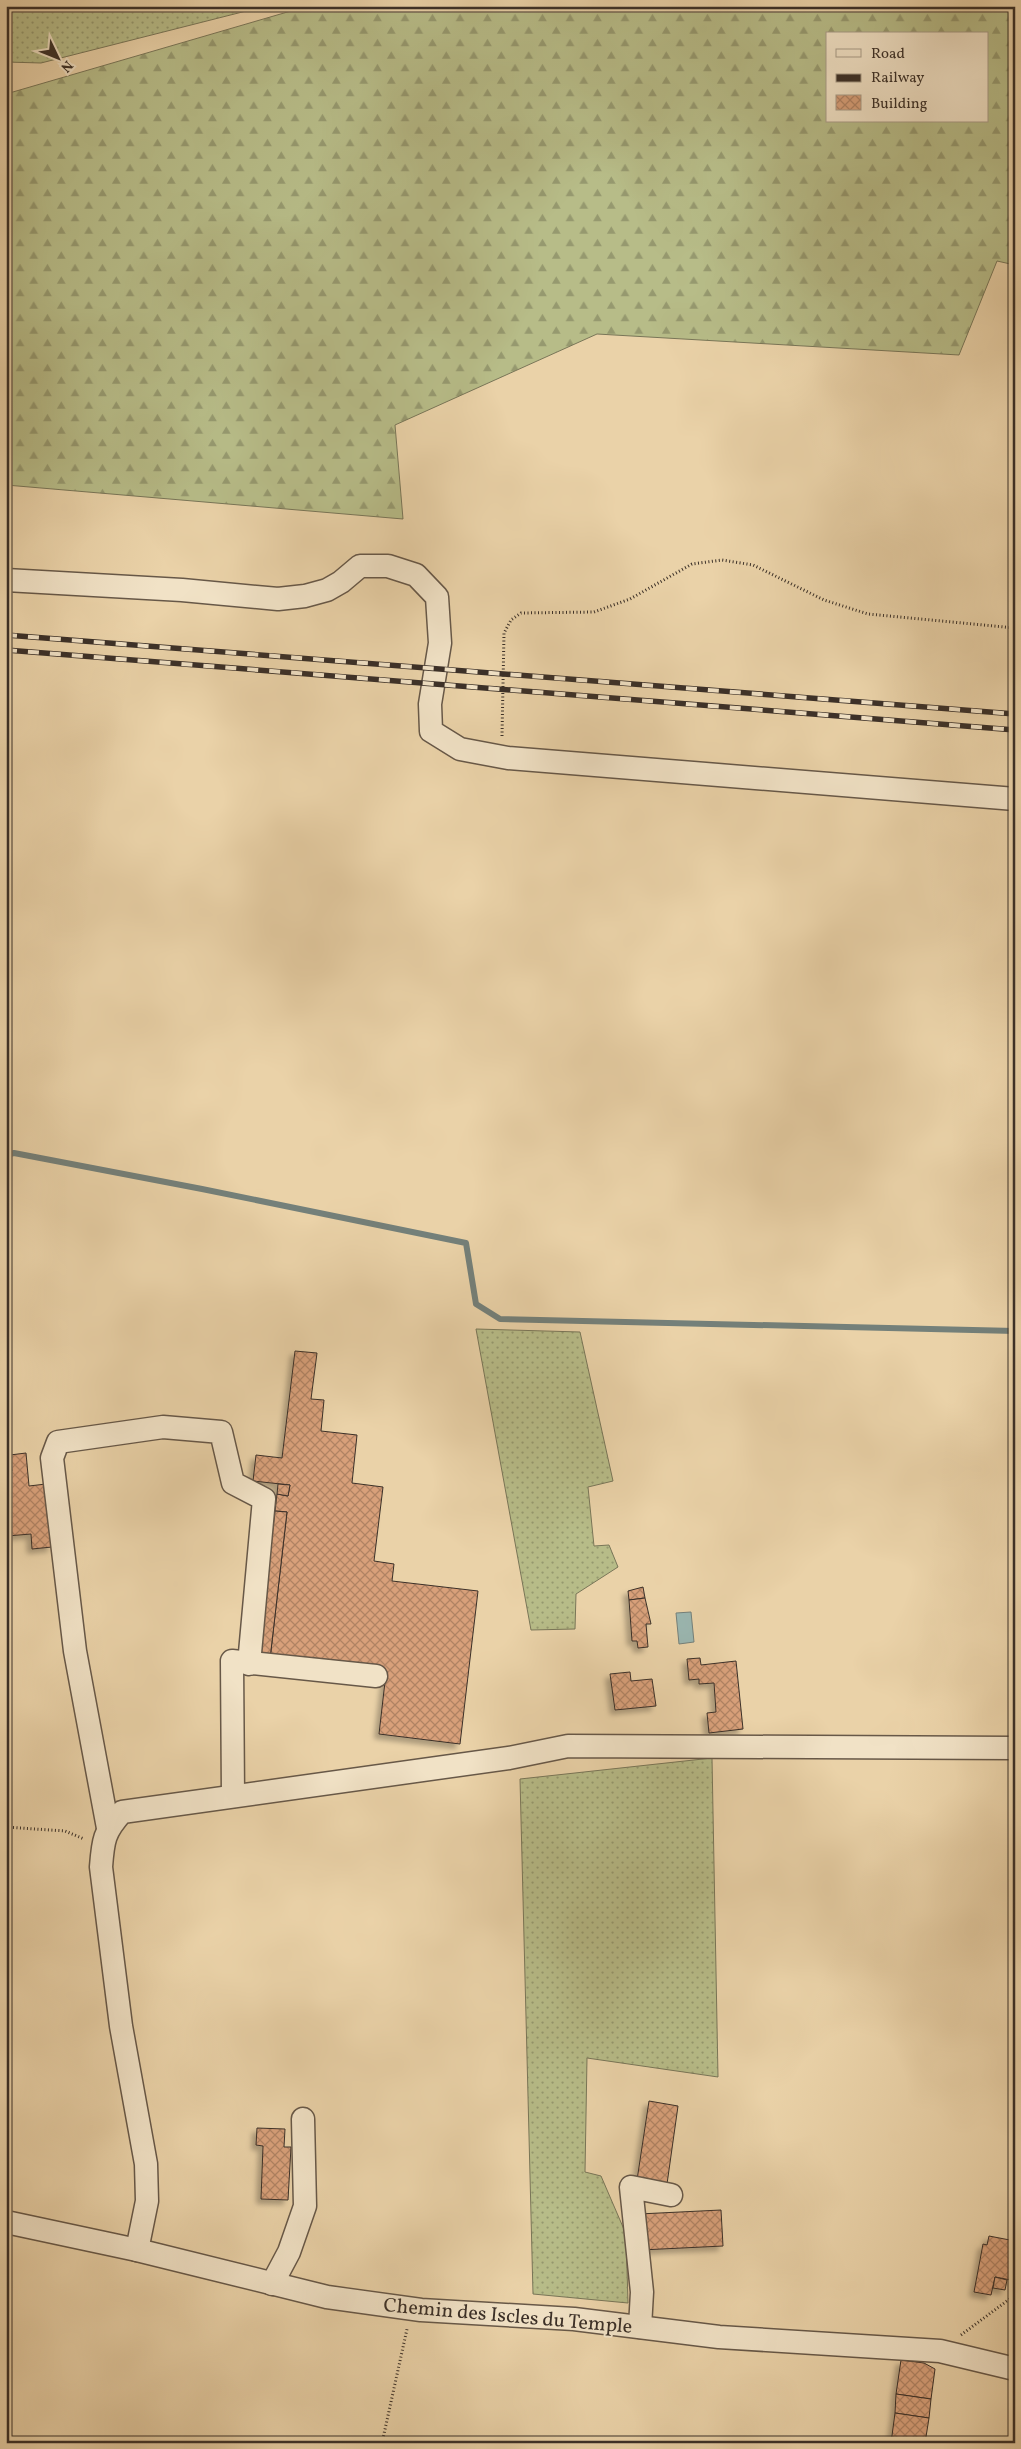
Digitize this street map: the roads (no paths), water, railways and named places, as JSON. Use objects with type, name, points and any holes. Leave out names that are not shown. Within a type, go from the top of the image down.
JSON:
[{"type":"street","points":[[6,580],[182,590],[278,598],[306,596],[327,590],[341,582],[360,566],[388,566],[416,575],[437,597],[440,644],[430,704],[431,730],[460,749],[495,756],[1015,799]]},
{"type":"street","points":[[137,2250],[148,2201],[146,2164],[121,2026],[101,1867],[105,1837],[74,1642],[52,1458],[58,1442],[163,1427],[221,1432],[233,1483],[264,1499],[249,1664]]},
{"type":"street","points":[[233,1796],[232,1661],[376,1676]]},
{"type":"street","points":[[105,1837],[122,1812],[509,1758],[568,1746],[1015,1748]]},
{"type":"street","points":[[272,2284],[289,2252],[305,2206],[304,2119]]},
{"type":"street","points":[[640,2327],[642,2292],[631,2187],[672,2195]]},
{"type":"street","name":"Chemin des Iscles du Temple","points":[[6,2222],[137,2250],[328,2297],[411,2308],[574,2319],[719,2337],[940,2350],[1015,2369]]},
{"type":"water","points":[[691,1612],[694,1642],[679,1644],[676,1613]]},
{"type":"waterway","points":[[6,1155],[14,1153],[466,1243],[476,1304],[500,1319],[1015,1331]]},
{"type":"railway","points":[[6,635],[1015,714]]},
{"type":"railway","points":[[6,650],[1015,730]]}]
